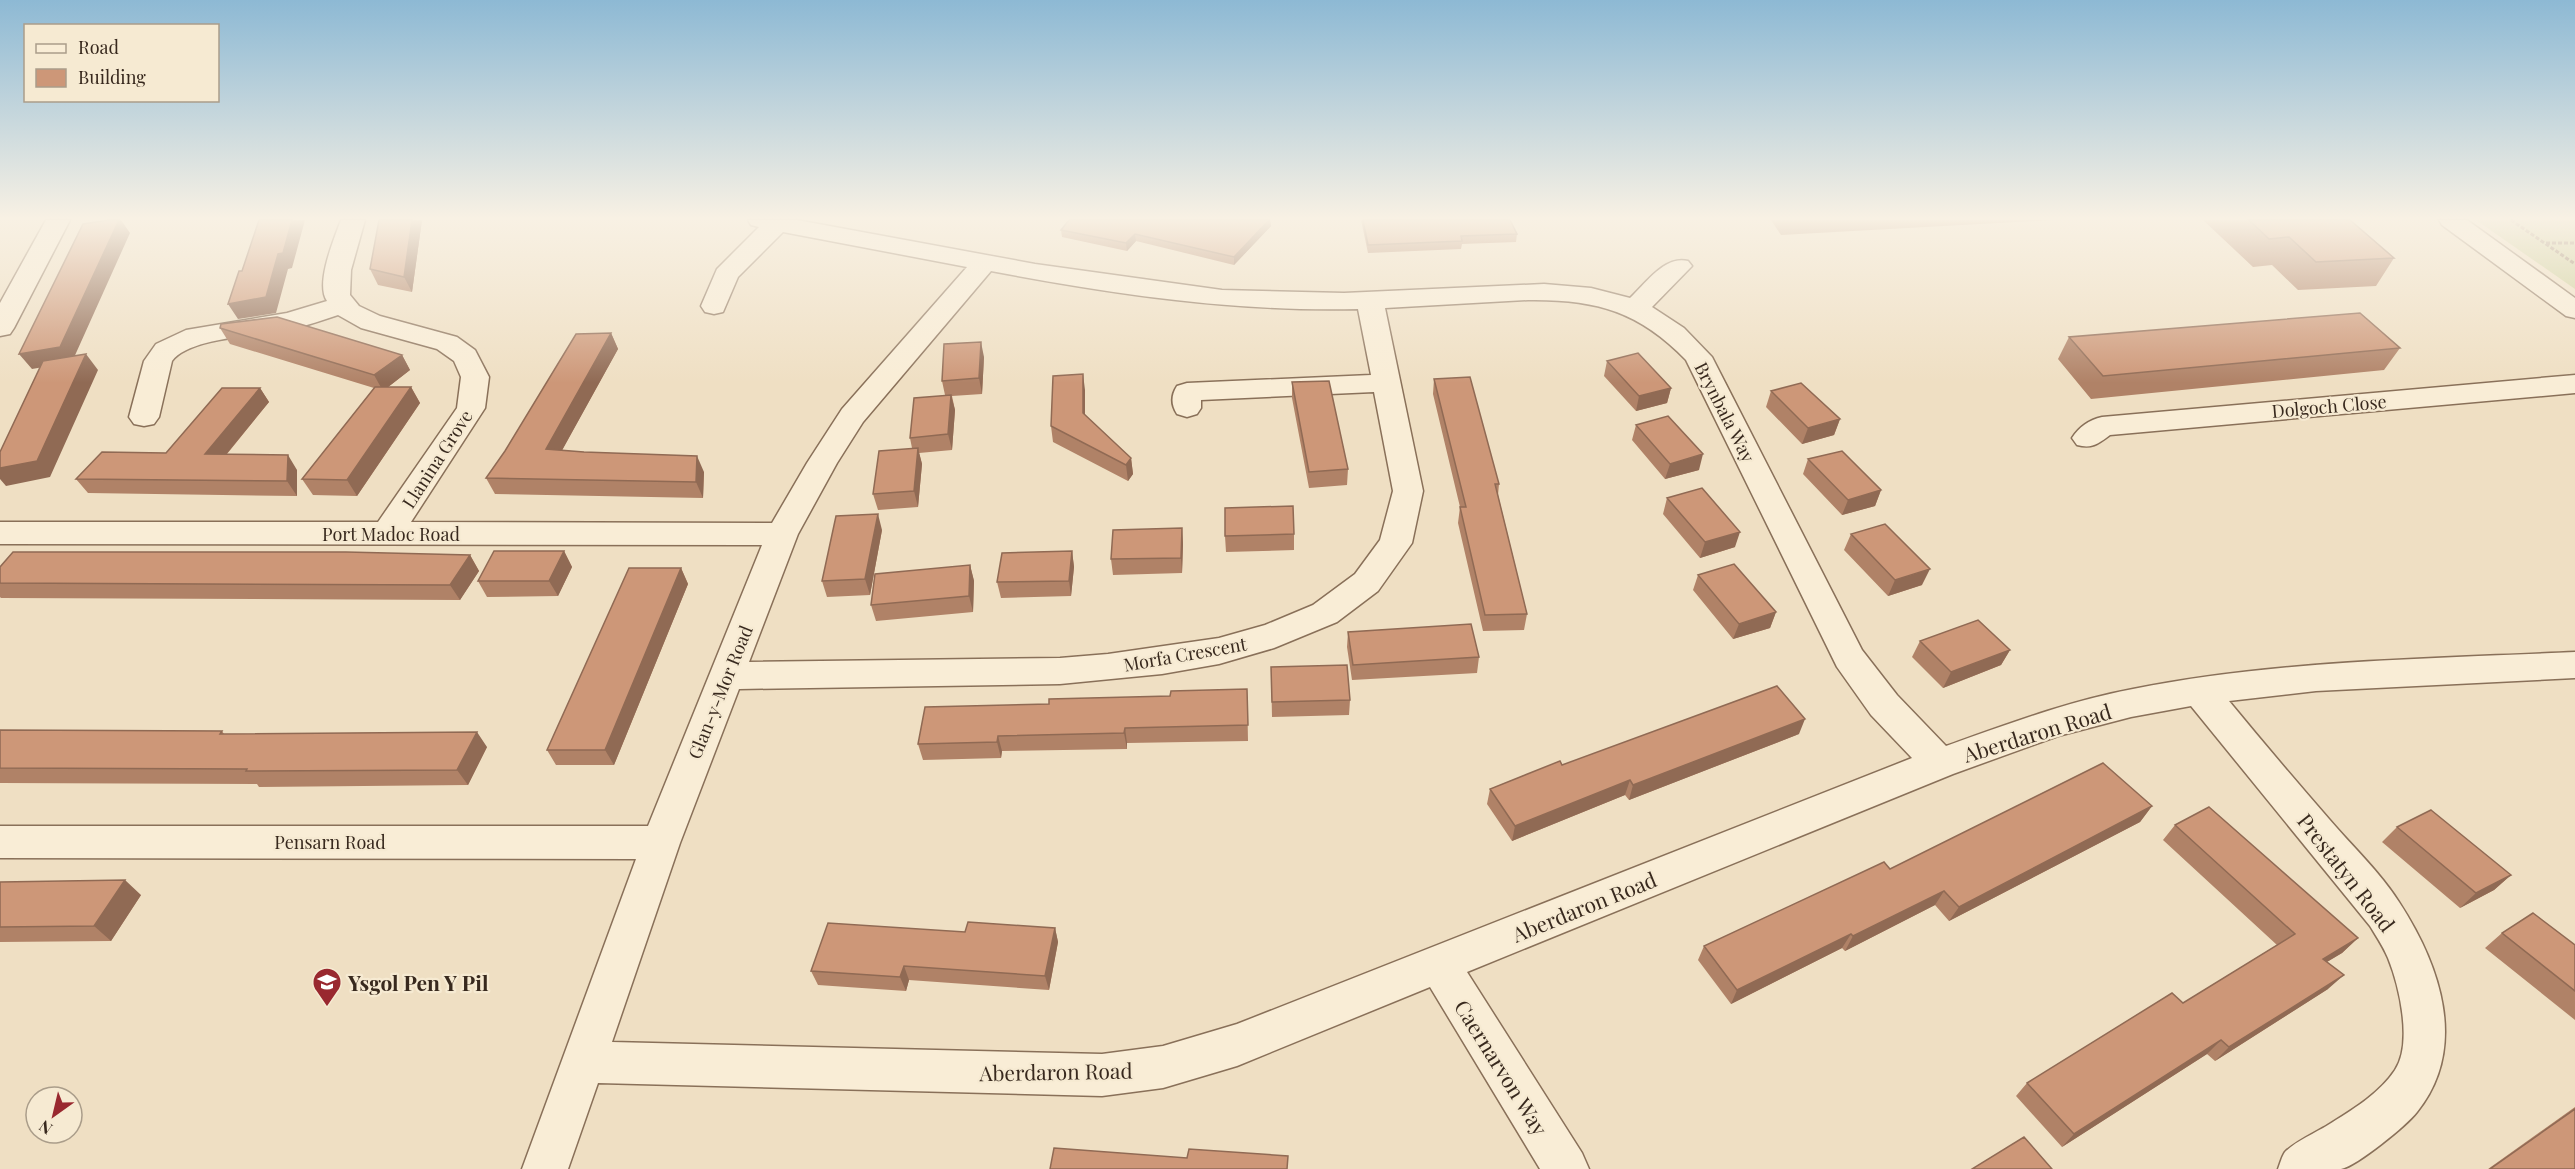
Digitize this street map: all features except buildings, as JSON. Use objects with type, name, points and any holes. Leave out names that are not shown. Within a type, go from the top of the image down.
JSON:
[{"type":"street","points":[[3,317],[30,275]]},
{"type":"street","points":[[144,417],[158,361],[166,350],[196,336],[291,321],[343,305],[336,294],[339,275]]},
{"type":"street","points":[[714,306],[726,275]]},
{"type":"street","name":"Glan-y-Mor Road","points":[[545,1169],[661,843],[782,534],[822,463],[852,416],[974,275]]},
{"type":"street","name":"Brynbala Way","points":[[1056,275],[1176,294],[1270,301],[1370,302],[1554,292],[1592,296],[1634,309],[1659,320],[1679,336],[1698,357],[1822,607],[1850,658],[1884,705],[1940,763]]},
{"type":"street","points":[[1634,309],[1670,275]]},
{"type":"street","points":[[2526,275],[2575,310]]},
{"type":"street","name":"Morfa Crescent","points":[[727,676],[1060,671],[1113,667],[1215,651],[1262,640],[1304,625],[1336,607],[1362,586],[1385,560],[1401,532],[1407,510],[1408,491],[1370,302]]},
{"type":"street","name":"Llanina Grove","points":[[343,305],[357,315],[431,337],[453,346],[470,359],[476,374],[477,390],[471,408],[387,534]]},
{"type":"street","points":[[1187,408],[1187,393],[1386,383]]},
{"type":"street","name":"Dolgoch Close","points":[[2087,438],[2102,426],[2575,384]]},
{"type":"street","name":"Port Madoc Road","points":[[0,533],[782,534]]},
{"type":"street","name":"Aberdaron Road","points":[[584,1062],[1102,1075],[1162,1067],[1237,1045],[1940,763],[2054,723],[2131,703],[2199,691],[2316,678],[2575,665]]},
{"type":"street","name":"Prestatyn Road","points":[[2199,691],[2384,913],[2406,951],[2418,983],[2426,1045],[2418,1073],[2400,1099],[2392,1106],[2367,1126],[2301,1169]]},
{"type":"street","name":"Pensarn Road","points":[[0,842],[661,843]]},
{"type":"street","name":"Caernarvon Way","points":[[1438,964],[1566,1169]]},
{"type":"green space","points":[[2554,275],[2575,275],[2575,289]]},
{"type":"place","name":"Ysgol Pen Y Pil","points":[[327,1008]]}]
